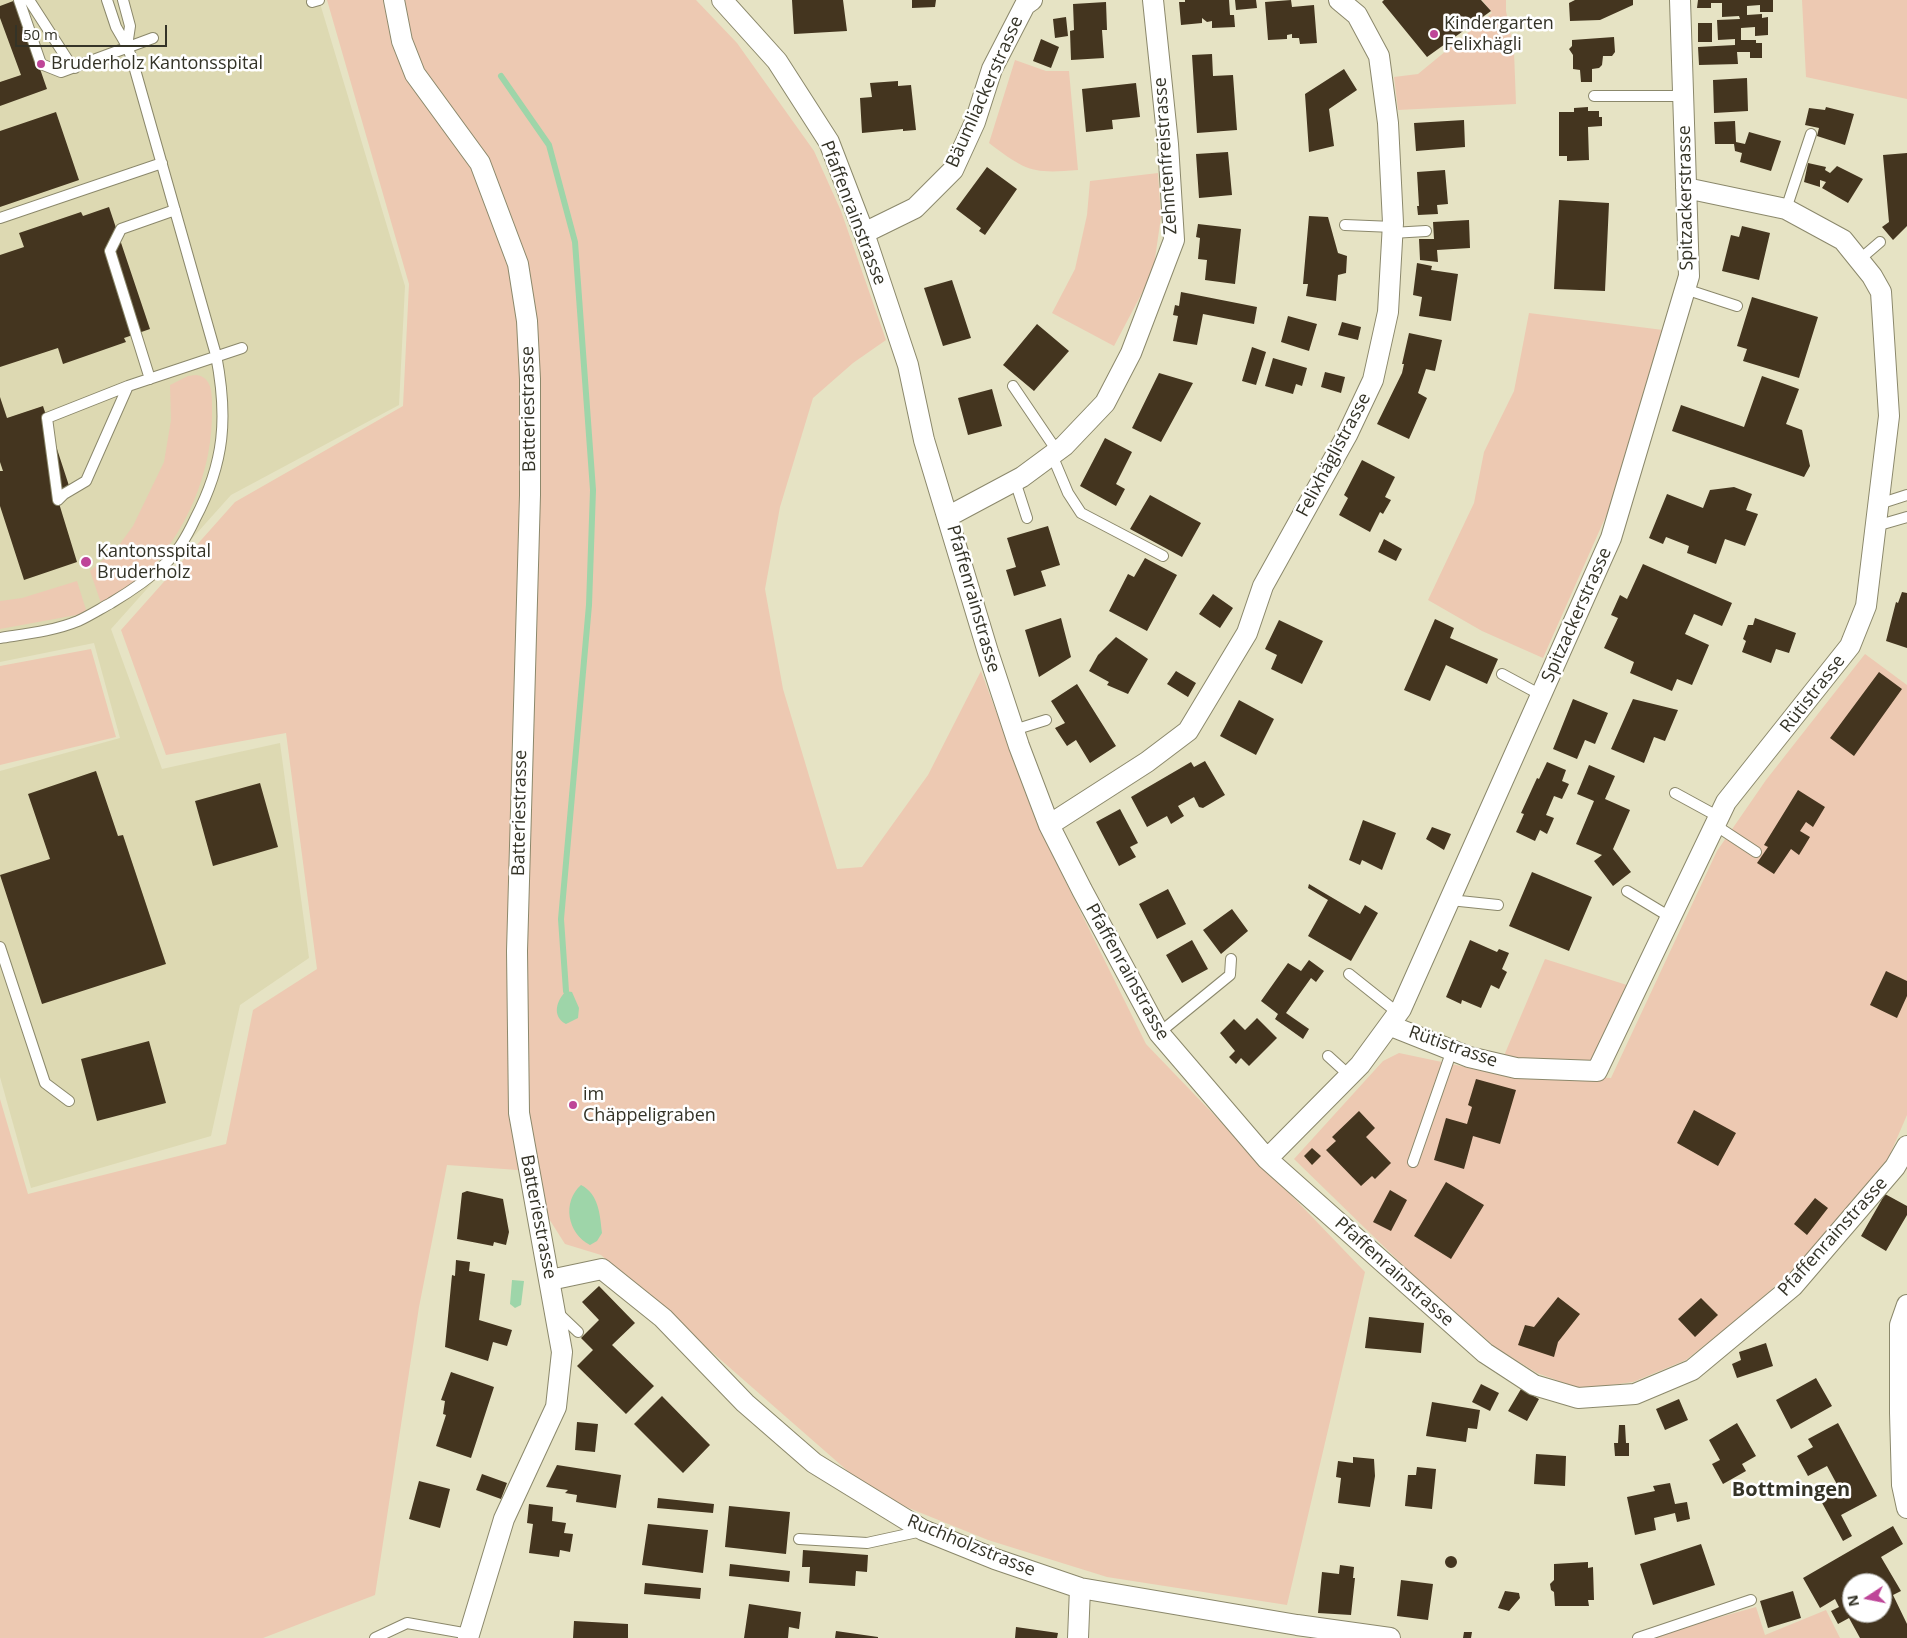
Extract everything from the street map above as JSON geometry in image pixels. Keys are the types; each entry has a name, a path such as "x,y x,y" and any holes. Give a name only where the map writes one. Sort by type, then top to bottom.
{"street":[{"name":"Batteriestrasse","path":"394,0 402,41 415,74 480,163 518,264 527,321 530,379 530,495 517,951 519,1113 562,1352 556,1407 504,1519 468,1636"},
{"name":"Pfaffenrainstrasse","path":"722,0 777,61 829,142 864,233 908,366 924,440 949,516 988,652 1049,825 1159,1034 1267,1159 1485,1353 1534,1384 1578,1398 1635,1394 1692,1370 1793,1286 1895,1167 1907,1146"},
{"name":"Bäumliackerstrasse","path":"864,233 915,208 952,170 976,122 992,69 1025,5 1032,0"},
{"name":"Zehntenfreistrasse","path":"949,516 1015,481 1055,453 1105,402 1131,353 1174,240 1168,144 1153,0"},
{"name":"Felixhäglistrasse","path":"1049,825 1147,762 1188,731 1247,633 1263,586 1347,435 1373,380 1388,312 1392,230 1388,123 1379,56 1357,15 1339,0"},
{"name":"Spitzackerstrasse","path":"1267,1159 1350,1076 1395,1019 1611,538 1689,276 1680,0"},
{"name":"Rütistrasse","path":"1395,1019 1452,1050 1469,1057 1516,1068 1597,1071 1726,802 1850,646 1866,606 1889,416 1881,292 1843,240 1786,209 1686,188"},
{"name":"Ruchholzstrasse","path":"550,1280 602,1268 663,1318 745,1403 814,1463 923,1530 995,1559 1080,1588 1297,1632 1390,1638"},
{"path":"1907,1305 1900,1325 1903,1387 1902,1485 1907,1508"},
{"path":"1078,1638 1080,1588"}],"lane":[{"path":"19,0 41,64 61,72 127,46 153,38"},
{"path":"29,0 69,62 75,68"},
{"path":"0,638 40,631 78,621 138,586 168,562 190,529 208,496 218,464 222,431 223,392 216,355 176,210 127,46 116,27 107,0"},
{"path":"123,0 130,26 127,46"},
{"path":"1594,96 1684,96"},
{"path":"1786,209 1811,134"},
{"path":"0,218 162,163"},
{"path":"150,379 110,251 121,228 176,210"},
{"path":"1345,225 1392,230 1426,231"},
{"path":"1859,260 1880,242"},
{"path":"1685,289 1737,306"},
{"path":"128,386 86,481 64,494 58,500 47,418 128,386 216,355 242,348"},
{"path":"1012,386 1055,453 1068,493 1081,514 1163,556"},
{"path":"1015,481 1027,518"},
{"path":"1878,504 1907,495"},
{"path":"1876,526 1907,518"},
{"path":"1502,674 1541,695"},
{"path":"1014,730 1046,720"},
{"path":"1675,793 1717,821 1756,852"},
{"path":"1627,891 1670,917"},
{"path":"1450,900 1498,905"},
{"path":"0,947 45,1083 69,1101"},
{"path":"1159,1034 1230,976 1230,959"},
{"path":"1349,974 1395,1019"},
{"path":"1413,1162 1452,1050"},
{"path":"1328,1056 1350,1076"},
{"path":"556,1311 578,1332"},
{"path":"799,1539 867,1543 923,1530"},
{"path":"1638,1638 1751,1600"},
{"path":"375,1638 407,1623 468,1636"}],"shaded area":[{"name":"Kantonsspital Bruderholz","path":"0,0 319,0 405,286 399,405 231,495 111,629 162,769 280,743 309,958 240,1005 211,1136 31,1188 0,1077 0,771 120,738 94,643 0,662"},
{"path":"327,0 696,0 737,43 814,151 841,211 886,340 853,363 813,398 780,507 765,589 783,689 837,869 862,867 928,775 981,671 1041,832 1146,1044 1365,1272 1287,1605 1107,1577 988,1540 874,1494 601,1255 565,1244 518,1170 447,1165 419,1307 375,1595 263,1638 0,1638 0,1099 28,1194 226,1144 253,1010 317,969 286,733 166,755 121,630 235,502 403,406 409,284"},
{"path":"1482,0 1506,0 1506,11 1514,51 1516,104 1398,110 1394,77 1418,74 1492,13"},
{"path":"1802,0 1907,0 1907,99 1806,77"},
{"path":"1015,60 1046,71 1069,71 1078,170 1039,171 1012,160 989,143"},
{"path":"1158,173 1161,217 1153,272 1114,346 1052,313 1075,269 1087,215 1090,181"},
{"path":"1529,313 1663,330 1625,473 1543,658 1482,631 1428,600 1474,503 1484,452 1514,391"},
{"path":"188,376 201,376 208,382 212,405 208,454 194,501 184,522 156,563 136,585 103,609 90,571 117,548 133,526 164,462 171,420 170,385"},
{"path":"77,581 87,613 0,629 0,601 22,598"},
{"path":"91,649 116,737 0,765 0,666"},
{"path":"1865,654 1907,685 1907,1115 1885,1166 1795,1268 1742,1316 1686,1360 1633,1382 1581,1389 1537,1373 1495,1347 1410,1272 1294,1159 1383,1061 1399,1053 1480,1070 1611,1078 1717,851 1766,780"},
{"path":"1545,959 1630,986 1593,1064 1503,1058"},
{"path":"566,991 572,992 579,1008 578,1018 566,1024 558,1017 557,1008 560,999"},
{"path":"581,1185 595,1199 600,1219 602,1233 597,1241 590,1245 576,1233 570,1217 569,1208 571,1200"},
{"path":"512,1280 524,1281 521,1305 515,1308 510,1304"},
{"path":"1756,1607 1765,1635 1826,1610 1840,1638 1645,1638"}],"building":[{"path":"16,0 47,89 0,106 0,82 21,75 0,18 0,6"},
{"path":"792,0 843,0 847,31 794,34"},
{"path":"912,0 936,0 935,7 912,8"},
{"path":"1185,0 1229,0 1230,15 1234,15 1235,27 1212,28 1212,21 1207,22 1202,18 1202,23 1181,25 1179,2 1185,2"},
{"path":"1235,0 1256,0 1257,8 1236,10"},
{"path":"1291,0 1292,7 1314,5 1317,43 1300,44 1299,38 1292,38 1292,34 1287,35 1287,39 1268,40 1265,2"},
{"name":"Kindergarten Felixhägli","path":"1384,0 1481,0 1491,11 1427,57 1382,2"},
{"path":"1575,0 1633,0 1633,5 1600,20 1570,21 1569,3"},
{"path":"1698,0 1773,0 1773,12 1760,12 1760,5 1747,6 1747,15 1762,14 1762,18 1768,17 1768,35 1755,36 1755,27 1741,28 1741,40 1756,40 1756,43 1762,43 1762,58 1750,58 1750,52 1737,52 1738,64 1699,65 1698,47 1735,45 1735,39 1718,40 1717,20 1740,19 1739,16 1722,17 1722,3 1711,3 1711,8 1697,8"},
{"path":"1106,2 1107,30 1102,30 1104,58 1071,60 1070,31 1074,30 1073,4"},
{"path":"1066,17 1068,36 1055,38 1053,19"},
{"path":"1698,23 1712,23 1712,42 1698,42"},
{"path":"1614,37 1615,52 1612,56 1603,56 1602,65 1599,68 1592,69 1592,82 1581,82 1580,70 1573,69 1573,55 1569,49 1572,46 1572,40"},
{"path":"1041,39 1059,47 1051,68 1033,61"},
{"path":"1212,54 1213,76 1233,75 1237,130 1197,133 1192,55"},
{"path":"1344,69 1357,90 1329,109 1334,146 1309,152 1305,94"},
{"path":"1747,78 1748,111 1714,113 1713,80"},
{"path":"898,81 898,86 911,85 916,130 903,131 903,129 862,133 860,98 872,97 870,83"},
{"path":"1136,83 1140,117 1112,120 1113,129 1086,132 1082,89"},
{"path":"1588,107 1588,111 1599,111 1599,117 1602,117 1602,126 1588,127 1589,160 1567,161 1567,156 1559,156 1559,112 1574,112 1574,108"},
{"path":"1826,107 1854,114 1845,145 1817,136 1819,128 1805,125 1809,108 1825,110"},
{"path":"56,112 79,180 0,207 0,131"},
{"path":"1464,120 1465,147 1416,151 1414,123"},
{"path":"1735,121 1736,142 1745,144 1749,132 1781,141 1771,171 1740,162 1742,153 1735,151 1734,144 1715,144 1714,122"},
{"path":"1228,152 1232,195 1199,198 1196,154"},
{"path":"1907,153 1907,226 1893,240 1882,227 1889,222 1883,155"},
{"path":"1808,163 1826,167 1825,170 1830,173 1837,166 1863,179 1848,203 1822,188 1826,182 1820,180 1820,187 1804,182"},
{"path":"987,167 1017,189 985,235 979,231 981,228 956,209"},
{"path":"1445,170 1448,204 1437,205 1438,214 1418,215 1417,172"},
{"path":"1559,200 1609,203 1605,291 1554,289"},
{"path":"109,207 150,329 124,338 126,342 63,364 58,348 0,367 0,255 24,247 19,233 81,212 83,216"},
{"path":"1309,216 1328,217 1338,253 1347,256 1346,273 1338,275 1336,301 1306,296 1308,284 1303,284"},
{"path":"1469,220 1470,248 1437,250 1438,262 1420,260 1419,239 1434,239 1433,222"},
{"path":"1198,224 1241,229 1235,284 1205,280 1207,260 1198,259 1200,238 1196,237"},
{"path":"1742,226 1770,233 1759,280 1722,271 1731,235 1739,237"},
{"path":"1417,263 1432,266 1431,270 1458,274 1451,321 1419,316 1422,297 1413,295"},
{"path":"952,280 971,338 943,346 924,288"},
{"path":"1181,292 1257,307 1254,324 1203,314 1197,345 1173,341 1178,316 1173,315 1175,305 1179,306"},
{"path":"1752,297 1818,317 1799,378 1743,361 1747,349 1737,346"},
{"path":"1288,316 1317,324 1309,351 1281,342"},
{"path":"1342,322 1361,327 1358,340 1338,335"},
{"path":"1037,324 1069,351 1034,391 1003,365"},
{"path":"1409,333 1442,340 1435,371 1426,369 1418,393 1427,398 1409,439 1377,424 1402,373 1404,364 1402,364"},
{"path":"1252,347 1266,352 1256,385 1242,381"},
{"path":"1273,358 1307,368 1302,386 1296,384 1293,394 1265,386"},
{"path":"1325,372 1345,377 1341,393 1321,387"},
{"path":"1159,373 1193,383 1161,442 1132,428"},
{"path":"1762,376 1799,389 1786,424 1802,430 1810,466 1804,477 1672,431 1681,405 1744,427"},
{"path":"992,389 1002,426 968,435 958,398"},
{"path":"0,397 7,418 43,406 72,495 58,500 77,562 24,580 0,506 0,471 3,471 0,462"},
{"path":"1105,438 1132,452 1116,484 1125,489 1116,506 1080,486"},
{"path":"1362,460 1395,477 1385,497 1391,500 1383,514 1380,512 1370,532 1339,515 1348,498 1344,495"},
{"path":"1734,487 1752,494 1746,510 1758,514 1745,546 1725,539 1716,564 1687,553 1689,546 1666,537 1663,544 1649,538 1667,494 1703,508 1710,490"},
{"path":"1150,495 1201,523 1182,557 1130,529"},
{"path":"1048,526 1060,565 1041,571 1046,586 1014,596 1006,570 1016,567 1007,538"},
{"path":"1384,539 1402,549 1396,561 1378,552"},
{"path":"1145,558 1177,575 1147,631 1109,611 1128,574 1134,577"},
{"path":"1643,564 1732,603 1722,626 1694,614 1685,634 1709,645 1692,685 1677,679 1672,691 1630,673 1634,662 1604,648 1618,618 1611,615 1620,595 1627,599"},
{"path":"1902,592 1907,593 1907,648 1886,641 1896,602 1898,603"},
{"path":"1213,594 1233,608 1220,628 1199,614"},
{"path":"1061,618 1071,657 1039,677 1025,630"},
{"path":"1755,618 1796,633 1789,653 1776,649 1771,663 1742,652 1746,641 1743,639 1748,625 1753,625"},
{"path":"1435,619 1454,628 1450,638 1498,659 1487,684 1446,665 1430,701 1404,690"},
{"path":"1279,620 1323,641 1302,684 1271,669 1277,655 1265,649"},
{"path":"1116,637 1148,659 1128,694 1107,685 1109,682 1089,671 1098,655"},
{"path":"1176,671 1196,683 1188,697 1167,684"},
{"path":"1879,672 1902,689 1854,756 1830,738"},
{"path":"1077,684 1116,746 1090,763 1076,740 1067,746 1055,728 1065,723 1051,701"},
{"path":"1573,699 1608,713 1595,744 1585,740 1577,759 1553,749"},
{"path":"1633,699 1678,710 1665,741 1654,737 1644,763 1611,749"},
{"path":"1239,700 1274,719 1256,755 1220,736"},
{"path":"1205,761 1225,795 1203,808 1199,807 1194,797 1178,806 1184,816 1171,824 1167,816 1147,827 1131,797 1191,762 1194,767"},
{"path":"1547,762 1566,770 1562,781 1569,784 1562,799 1554,796 1546,815 1554,818 1547,834 1540,830 1535,841 1516,832 1524,814 1521,813 1537,778 1539,779"},
{"path":"1589,765 1615,776 1605,799 1630,810 1613,849 1631,872 1613,886 1594,861 1602,855 1576,844 1594,801 1577,794"},
{"path":"96,771 118,836 123,835 166,964 42,1004 0,875 50,859 28,794"},
{"path":"260,783 278,847 213,866 195,801"},
{"path":"1798,790 1825,807 1813,827 1806,822 1800,831 1810,837 1799,855 1791,849 1774,874 1757,863 1768,847 1764,845"},
{"path":"1120,809 1138,843 1130,847 1136,857 1119,866 1096,822"},
{"path":"1363,820 1396,833 1382,870 1362,860 1360,865 1349,860"},
{"path":"1432,827 1451,834 1444,850 1426,839"},
{"path":"1532,872 1592,897 1569,951 1509,926"},
{"path":"1309,884 1360,914 1365,905 1378,913 1351,961 1308,936 1328,900 1308,888"},
{"path":"1168,889 1186,924 1157,939 1139,904"},
{"path":"1232,909 1248,931 1221,954 1203,930"},
{"path":"1192,940 1208,969 1182,983 1166,955"},
{"path":"1470,940 1497,952 1499,949 1509,953 1502,969 1507,972 1499,989 1491,985 1481,1008 1462,1000 1461,1004 1446,997"},
{"path":"1309,960 1324,971 1316,982 1311,978 1286,1013 1309,1029 1303,1039 1275,1019 1278,1014 1261,1001 1288,963 1301,971"},
{"path":"1886,971 1907,981 1907,996 1897,1018 1870,1005"},
{"path":"1257,1018 1277,1038 1249,1066 1241,1058 1236,1064 1229,1057 1235,1051 1220,1033 1234,1019 1245,1030"},
{"path":"149,1041 166,1103 97,1121 81,1059"},
{"path":"1476,1079 1516,1090 1500,1144 1473,1136 1464,1169 1434,1160 1446,1118 1467,1124 1472,1107 1468,1105"},
{"path":"1694,1110 1736,1133 1718,1166 1677,1143"},
{"path":"1359,1111 1375,1128 1366,1137 1391,1163 1375,1179 1372,1176 1361,1186 1326,1150 1336,1141 1332,1137"},
{"path":"1312,1148 1321,1156 1312,1165 1304,1156"},
{"path":"1446,1182 1484,1205 1451,1259 1414,1236"},
{"path":"1390,1190 1407,1200 1391,1231 1373,1222"},
{"path":"467,1191 503,1199 509,1232 506,1245 494,1242 493,1246 457,1239 462,1193"},
{"path":"1885,1194 1907,1206 1907,1215 1886,1251 1861,1236"},
{"path":"1815,1198 1828,1208 1807,1235 1794,1224"},
{"path":"456,1260 470,1262 469,1271 485,1274 479,1320 512,1330 507,1346 493,1342 488,1361 445,1347 452,1275 455,1276"},
{"path":"599,1286 635,1323 612,1345 654,1386 626,1414 577,1366 593,1350 581,1338 599,1320 582,1302"},
{"path":"1558,1297 1580,1314 1558,1342 1554,1357 1518,1345 1525,1325 1534,1327"},
{"path":"1701,1298 1718,1315 1695,1337 1678,1319"},
{"path":"1369,1317 1424,1323 1421,1353 1365,1348"},
{"path":"1766,1343 1773,1366 1737,1378 1732,1364 1741,1360 1739,1352"},
{"path":"451,1372 494,1387 471,1458 436,1446 446,1415 443,1414 445,1401 441,1400"},
{"path":"1816,1378 1832,1406 1791,1429 1776,1400"},
{"path":"1481,1384 1499,1393 1490,1411 1472,1402"},
{"path":"1521,1389 1539,1399 1527,1421 1508,1411"},
{"path":"662,1396 710,1445 683,1473 634,1424"},
{"path":"1679,1399 1688,1420 1665,1430 1656,1409"},
{"path":"1432,1402 1480,1410 1477,1429 1468,1428 1466,1442 1426,1436"},
{"path":"577,1422 598,1424 595,1452 575,1450"},
{"path":"1737,1423 1756,1456 1742,1464 1746,1471 1723,1484 1712,1464 1720,1460 1709,1440"},
{"path":"1838,1423 1877,1496 1841,1515 1852,1536 1843,1541 1821,1501 1840,1490 1827,1466 1808,1476 1797,1456 1813,1447 1808,1439"},
{"path":"1619,1425 1625,1425 1626,1443 1629,1443 1629,1456 1615,1456 1614,1443 1618,1443"},
{"path":"1536,1454 1566,1456 1565,1486 1534,1484"},
{"path":"1353,1457 1374,1459 1375,1476 1370,1507 1338,1503 1341,1478 1336,1477 1338,1461 1353,1463"},
{"path":"557,1465 621,1475 616,1508 576,1502 577,1495 565,1493 568,1490 546,1487"},
{"path":"1417,1467 1436,1469 1432,1509 1405,1506 1408,1475 1416,1475"},
{"path":"482,1474 507,1483 501,1499 476,1490"},
{"path":"419,1481 450,1489 440,1528 409,1519"},
{"path":"1670,1483 1675,1504 1687,1502 1690,1519 1677,1522 1675,1513 1654,1518 1656,1530 1635,1535 1627,1497 1655,1491 1653,1486"},
{"path":"658,1498 714,1504 713,1513 657,1508"},
{"path":"529,1504 553,1507 552,1521 566,1523 564,1533 573,1534 570,1552 560,1550 559,1557 529,1553 533,1524 527,1523"},
{"path":"729,1506 790,1512 786,1554 725,1547"},
{"path":"648,1524 708,1530 703,1573 642,1565"},
{"path":"1893,1526 1903,1544 1881,1557 1890,1573 1842,1573 1842,1622 1838,1624 1831,1611 1839,1607 1835,1599 1820,1608 1803,1578"},
{"path":"1701,1544 1715,1585 1653,1605 1640,1564"},
{"path":"803,1550 868,1555 867,1572 856,1571 855,1586 809,1583 810,1567 802,1567"},
{"path":"1449,1556 1453,1556 1457,1562 1453,1568 1449,1568 1445,1564 1445,1560"},
{"path":"1588,1562 1588,1568 1593,1567 1594,1600 1588,1600 1589,1606 1555,1606 1554,1592 1551,1590 1550,1584 1554,1580 1554,1564"},
{"path":"730,1564 790,1571 789,1582 729,1576"},
{"path":"1340,1565 1354,1567 1353,1578 1355,1578 1351,1615 1318,1613 1322,1572 1339,1574"},
{"path":"1892,1576 1901,1591 1893,1595 1907,1624 1907,1638 1860,1638 1852,1623 1892,1623"},
{"path":"1401,1580 1433,1584 1428,1620 1397,1616"},
{"path":"645,1583 701,1588 700,1599 644,1594"},
{"path":"1505,1591 1519,1593 1520,1598 1509,1611 1498,1608"},
{"path":"1793,1591 1801,1618 1768,1628 1760,1601"},
{"path":"749,1604 801,1612 799,1629 789,1627 788,1638 744,1638"},
{"path":"574,1621 628,1624 628,1638 573,1638"},
{"path":"1016,1627 1058,1633 1057,1638 1015,1638"},
{"path":"836,1631 878,1637 878,1638 835,1638"},
{"path":"1464,1632 1472,1632 1471,1638 1463,1638"}],"waterway":[{"path":"501,76 549,145 575,242 593,490 589,605 561,919 566,991"}],"place":[{"name":"Kindergarten Felixhägli","path":"1434,34"},
{"name":"Bruderholz Kantonsspital","path":"41,64"},
{"name":"Kantonsspital Bruderholz","path":"86,562"},
{"name":"im Chäppeligraben","path":"573,1105"}],"district":[{"name":"Bottmingen","path":"1791,1490"}]}
